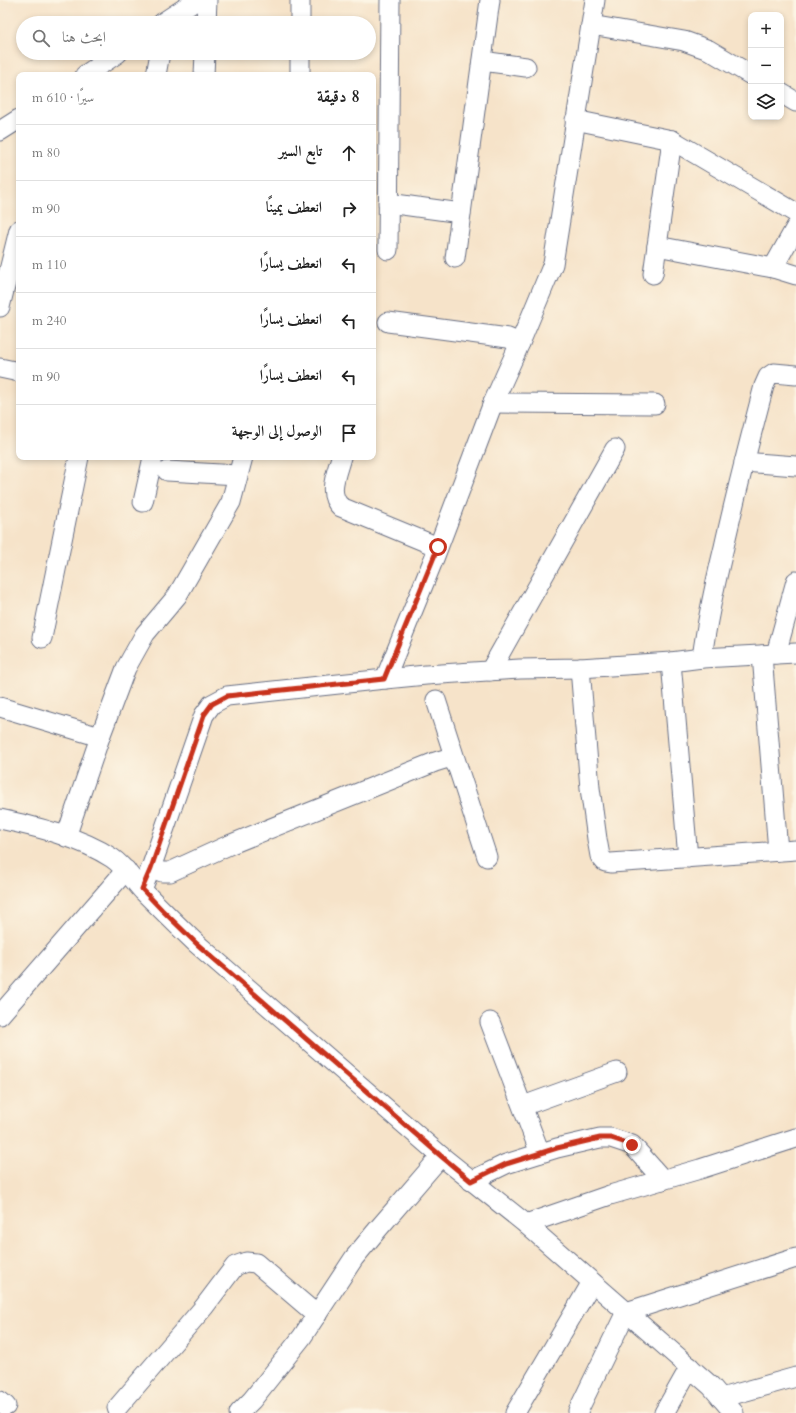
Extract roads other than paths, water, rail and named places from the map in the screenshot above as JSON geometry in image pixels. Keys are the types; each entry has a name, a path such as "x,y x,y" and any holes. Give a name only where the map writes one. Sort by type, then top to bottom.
{"street":[{"path":"174,16 197,0"},
{"path":"206,16 207,0"},
{"path":"300,0 300,16"},
{"path":"388,250 390,0"},
{"path":"455,258 490,0"},
{"path":"384,679 438,547 493,403 520,343 552,264 594,0"},
{"path":"590,25 684,41 709,50 748,73"},
{"path":"90,72 108,60"},
{"path":"157,72 159,60"},
{"path":"204,72 205,60"},
{"path":"300,60 300,72"},
{"path":"482,61 526,67"},
{"path":"784,95 796,102"},
{"path":"575,120 672,140 796,213"},
{"path":"0,131 16,121"},
{"path":"653,274 672,140"},
{"path":"388,204 461,213"},
{"path":"773,268 796,227"},
{"path":"0,307 16,242"},
{"path":"657,246 773,268 796,275"},
{"path":"388,322 508,338 520,343"},
{"path":"0,368 16,371"},
{"path":"702,658 706,627 744,462 764,386 768,377 774,373 796,375"},
{"path":"493,403 655,404"},
{"path":"490,671 615,449"},
{"path":"42,638 78,460"},
{"path":"143,502 152,460"},
{"path":"340,460 333,493 341,507 438,547"},
{"path":"744,462 796,466"},
{"path":"66,837 100,737 126,668 145,634 177,596 231,502 241,466 167,471"},
{"path":"580,668 590,788 600,856 605,862 611,863 787,851 769,655 796,581"},
{"path":"142,889 151,868 204,715 212,704 227,696 384,679 520,669 580,668 671,662 702,658 796,653"},
{"path":"671,662 688,858"},
{"path":"436,700 487,857"},
{"path":"0,707 100,737"},
{"path":"151,868 162,872 170,872 229,845 441,759 448,758 453,760 458,768"},
{"path":"0,819 42,828 91,847 113,858 126,870 162,910 197,944 441,1156 526,1224 690,1367 711,1386 734,1413"},
{"path":"0,1015 126,870"},
{"path":"490,1022 540,1153"},
{"path":"523,1106 616,1072"},
{"path":"471,1181 506,1164 540,1153 600,1138 611,1138 632,1145 663,1180"},
{"path":"526,1224 610,1194 700,1169 796,1138"},
{"path":"239,1413 252,1400 302,1338 354,1258 441,1156"},
{"path":"578,1411 626,1312 796,1258"},
{"path":"117,1408 204,1307 235,1266 246,1262 256,1263 317,1315"},
{"path":"515,1413 592,1282"},
{"path":"664,1413 690,1367"},
{"path":"721,1398 796,1377"}]}
